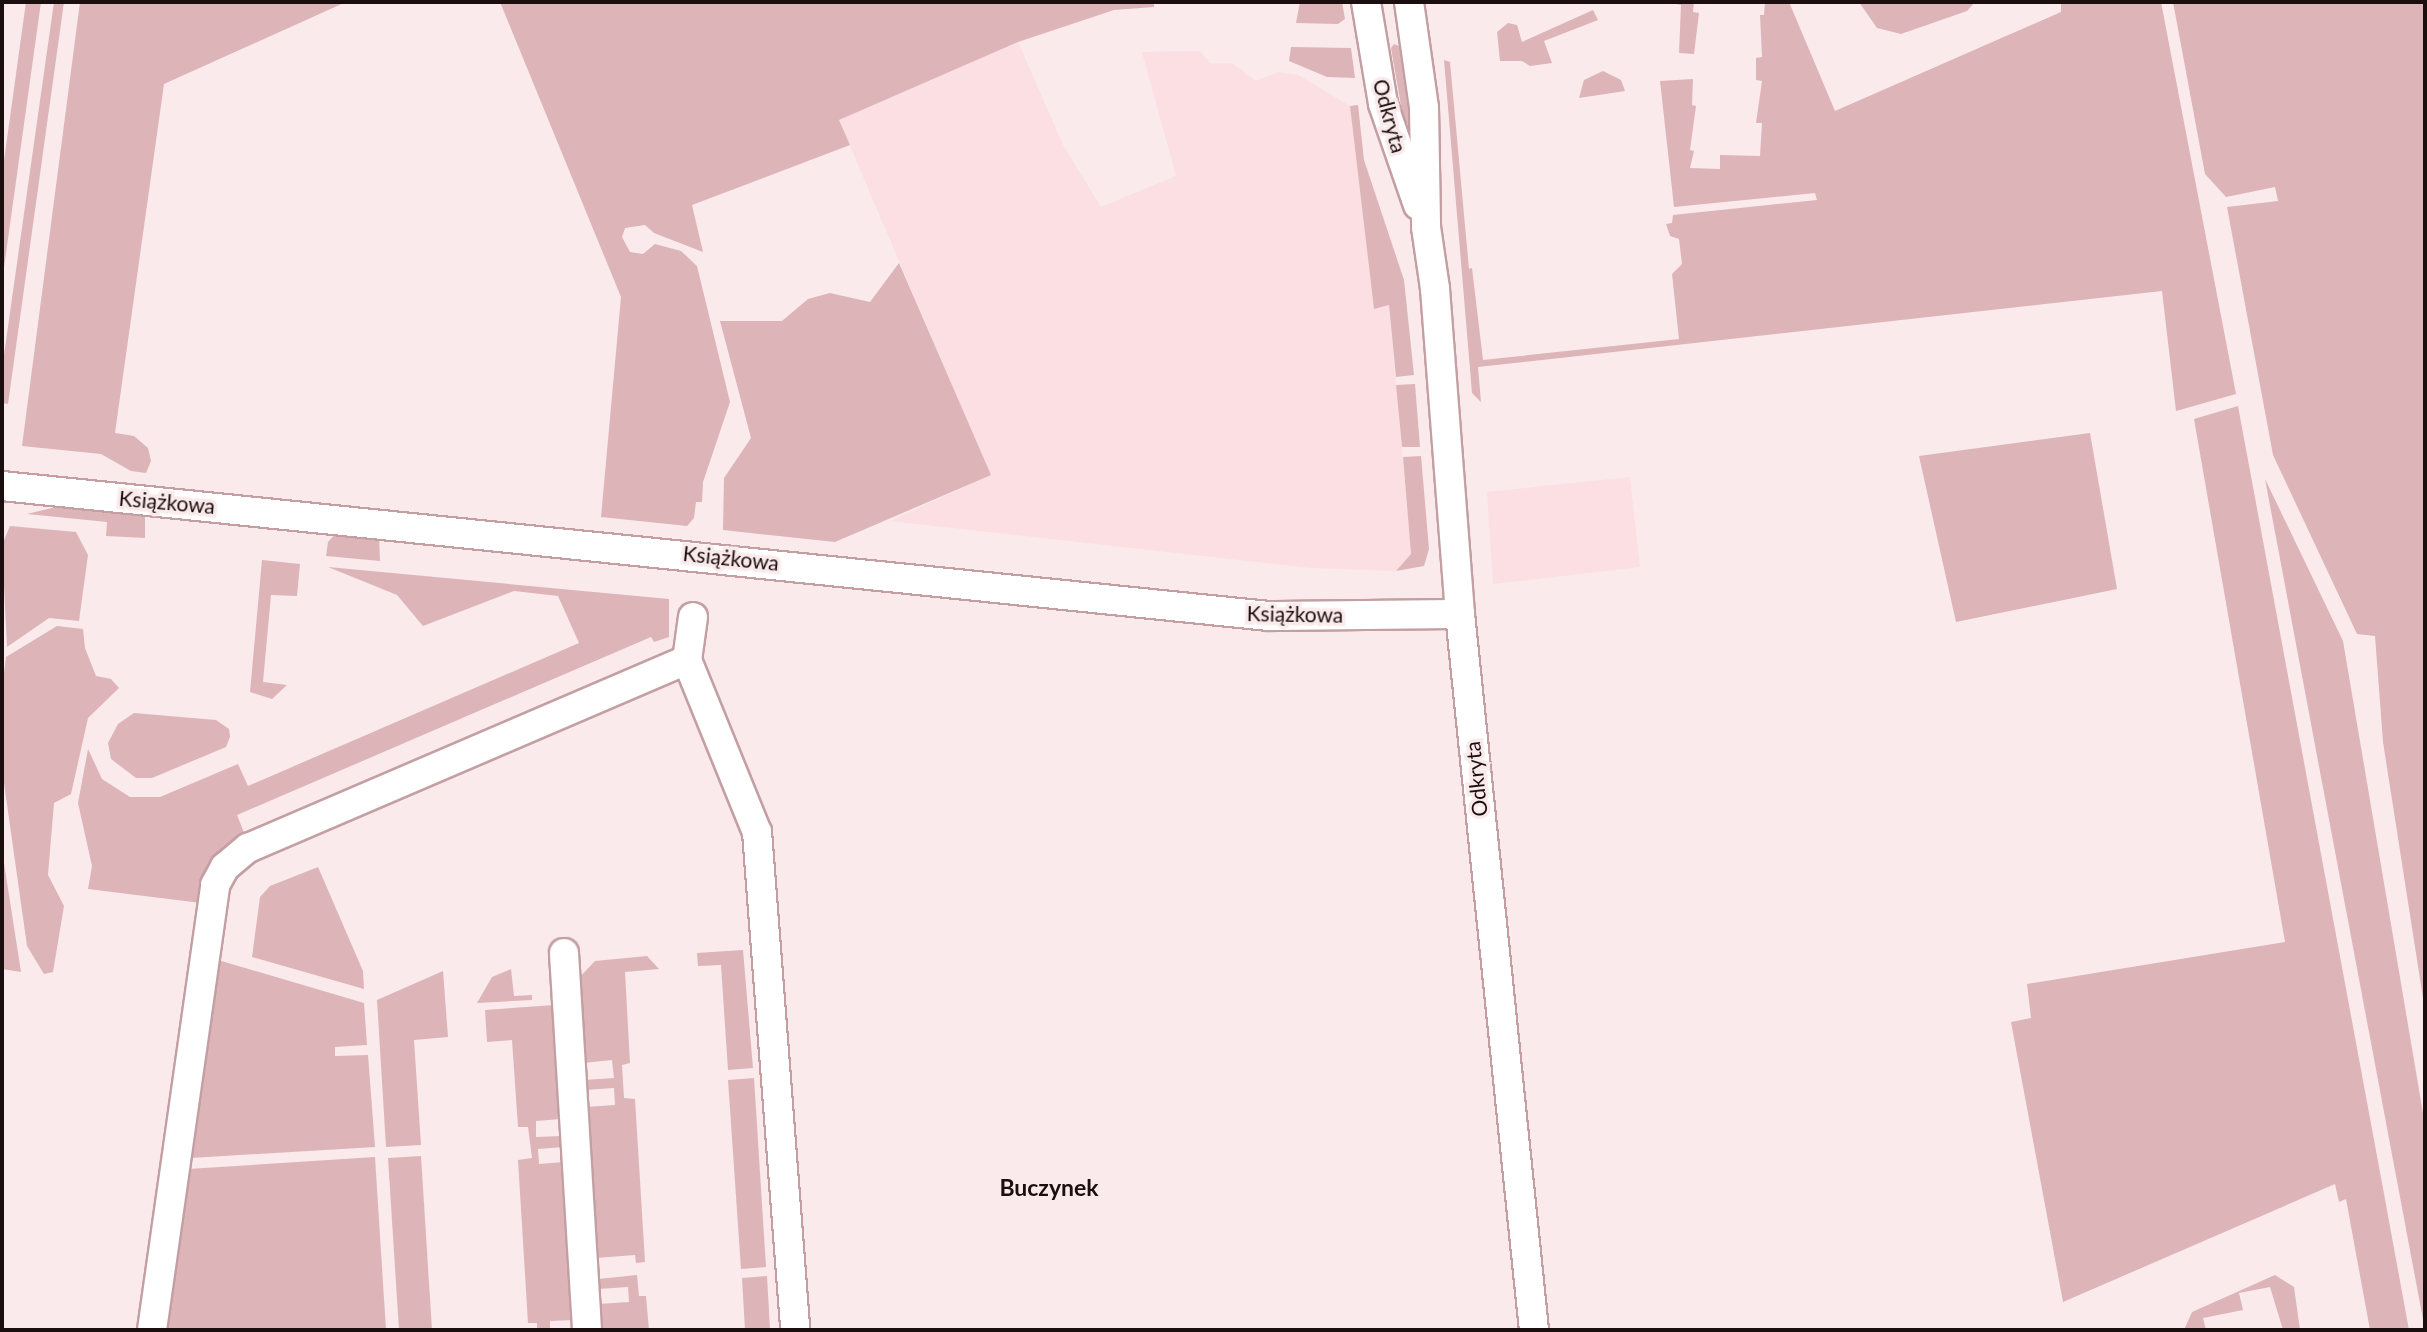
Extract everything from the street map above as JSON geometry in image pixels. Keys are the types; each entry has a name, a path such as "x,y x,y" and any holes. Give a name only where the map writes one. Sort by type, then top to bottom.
{"street":[{"name":"Odkryta","path":"1366,2 1383,103 1426,227"},
{"name":"Odkryta","path":"1409,2 1424,108 1426,227 1435,289 1460,614 1534,1330"},
{"name":"Książkowa","path":"2,486 1269,616 1460,614"},
{"path":"693,617 687,660 757,832 795,1330"},
{"path":"152,1330 215,885 225,867 248,848 687,660"},
{"path":"564,953 587,1330"}],"shaded area":[{"path":"26,2 41,2 2,282 2,175"},
{"path":"54,2 64,2 8,404 2,403 2,369"},
{"path":"80,2 346,2 164,84 115,433 134,436 148,448 151,461 146,473 131,471 101,454 22,446"},
{"path":"500,2 1154,2 1154,7 1114,10 1018,42 839,120 850,145 692,205 703,252 654,233 645,225 625,228 622,237 630,252 643,254 655,244 681,251 697,266 730,402 703,482 702,502 696,502 694,518 687,526 601,517 621,297"},
{"path":"1300,2 1342,2 1345,19 1338,24 1296,23"},
{"path":"1666,2 1694,2 1693,12 1699,13 1694,54 1679,53 1681,5"},
{"path":"1765,2 1789,2 1835,111 2061,12 2061,2 2161,2 2236,394 2176,411 2162,291 1478,367 1481,402 1472,393 1444,60 1450,62 1469,269 1472,268 1483,360 1679,339 1672,274 1682,264 1679,239 1670,236 1666,224 1672,223 1673,215 1817,200 1815,193 1674,207 1660,81 1693,79 1692,105 1696,106 1690,150 1694,151 1690,168 1720,169 1720,155 1760,156 1762,123 1756,123 1762,81 1756,80 1756,58 1762,57 1760,15 1764,15"},
{"path":"1859,2 1975,2 1967,11 1901,34 1877,28"},
{"path":"2173,2 2425,2 2425,1011 2383,742 2375,636 2357,634 2273,455 2227,207 2278,201 2275,187 2226,197 2205,174"},
{"path":"1593,10 1598,20 1544,41 1552,63 1530,66 1522,61 1500,61 1497,32 1508,23 1517,25 1522,42"},
{"path":"1018,42 1063,145 1101,207 1176,176 1142,52 1200,51 1210,63 1232,63 1256,81 1278,72 1298,75 1350,106 1374,309 1389,305 1411,554 1396,571 1311,568 890,521 990,475 839,120"},
{"path":"1394,44 1399,46 1410,124 1404,123 1391,48"},
{"path":"1291,47 1351,48 1355,78 1327,77 1289,61"},
{"path":"1603,71 1621,80 1625,91 1579,98 1584,80"},
{"path":"1358,105 1364,160 1404,280 1414,375 1396,377 1389,305 1374,309 1350,106"},
{"path":"899,263 991,475 835,542 723,530 724,478 751,438 720,321 782,321 808,299 830,293 870,302"},
{"path":"1415,384 1420,447 1402,447 1396,385"},
{"path":"2238,406 2409,1330 2370,1330 2346,1199 2339,1202 2335,1184 2063,1302 2011,1022 2031,1018 2027,984 2285,942 2194,419"},
{"path":"2090,433 2117,589 1956,622 1919,456"},
{"path":"1421,456 1429,549 1424,566 1396,571 1411,554 1403,457"},
{"path":"1630,477 1640,567 1493,584 1487,492"},
{"path":"2265,479 2343,641 2425,1125 2425,1330"},
{"path":"64,505 141,513 145,516 145,538 106,536 107,522 27,514"},
{"path":"10,526 76,532 88,555 79,621 49,618 7,647 2,545"},
{"path":"337,532 379,536 380,561 326,556 328,542"},
{"path":"262,560 300,564 297,596 271,595 263,682 287,685 272,699 250,692"},
{"path":"328,567 669,599 669,637 654,642 651,637 237,815 245,835 231,842 212,860 201,903 88,889 92,866 78,803 88,749 102,779 130,797 160,797 238,764 248,786 579,643 558,596 514,591 423,626 397,595"},
{"path":"57,626 83,629 85,648 96,676 111,679 119,688 88,718 71,794 54,803 48,875 64,906 53,972 44,974 27,946 2,769 2,689 6,657"},
{"path":"134,713 216,720 229,729 230,737 226,747 152,778 136,778 111,759 108,743 118,724"},
{"path":"2,850 21,972 2,969"},
{"path":"318,867 363,971 364,989 252,957 260,897 270,886"},
{"path":"743,950 753,1068 728,1070 721,965 698,966 697,953"},
{"path":"647,956 659,969 625,972 630,1063 622,1065 624,1098 635,1099 645,1262 636,1263 635,1255 596,1258 586,1107 615,1105 614,1088 585,1090 584,1080 614,1078 612,1060 583,1063 577,980 595,961"},
{"path":"218,960 364,1003 367,1045 335,1047 335,1056 368,1055 375,1147 191,1158"},
{"path":"511,969 514,996 532,995 532,1000 477,1003 492,977"},
{"path":"443,971 448,1037 414,1040 421,1145 386,1147 377,1000"},
{"path":"554,1005 561,1119 536,1121 536,1137 562,1136 563,1147 538,1149 539,1164 564,1162 574,1320 550,1321 550,1330 537,1330 537,1323 528,1323 518,1160 532,1158 528,1127 518,1127 512,1040 487,1042 485,1010"},
{"path":"754,1078 766,1267 741,1269 728,1080"},
{"path":"421,1156 432,1330 399,1330 388,1158"},
{"path":"375,1157 386,1330 165,1330 188,1169"},
{"path":"637,1275 639,1296 646,1296 649,1330 600,1330 598,1304 629,1302 628,1287 598,1289 598,1279"},
{"path":"2275,1275 2294,1287 2300,1330 2283,1330 2270,1287 2239,1293 2243,1310 2203,1318 2206,1330 2184,1330 2192,1312"},
{"path":"767,1276 770,1330 745,1330 742,1278"}],"district":[{"name":"Buczynek","path":"1049,1187"}]}
